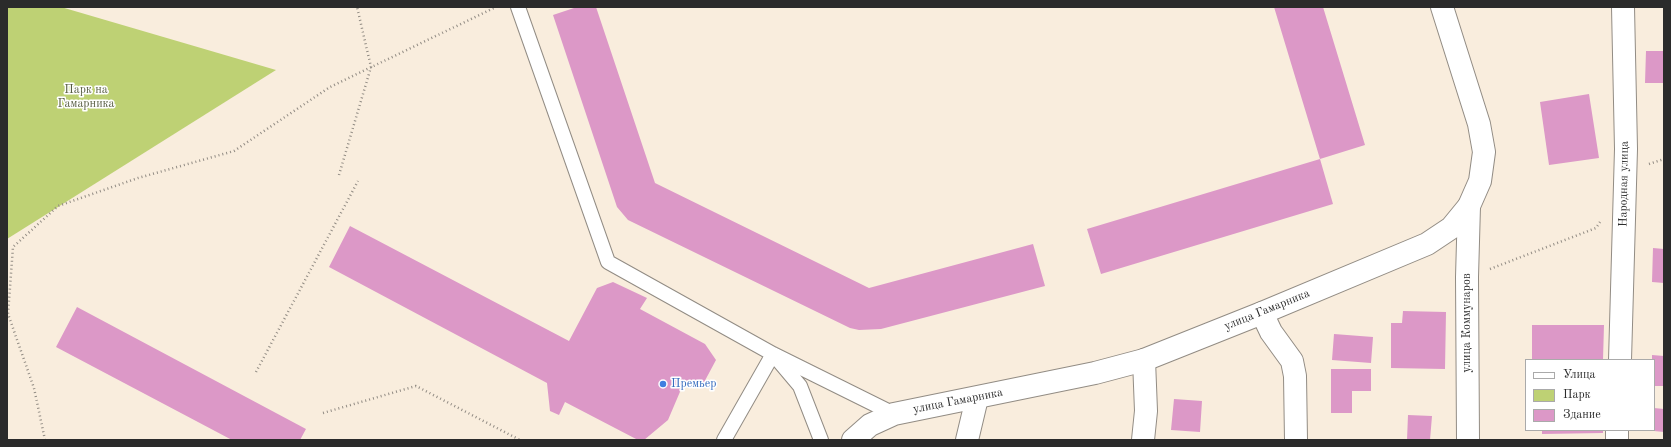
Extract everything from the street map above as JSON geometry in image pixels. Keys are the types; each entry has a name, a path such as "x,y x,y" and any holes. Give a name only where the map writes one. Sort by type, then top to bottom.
{"street":[{"name":"улица Гамарника","path":"853,440 870,425 894,414 1095,374 1144,360 1262,313 1427,244 1451,228 1469,206 1480,181 1484,152 1479,124 1442,7"},
{"name":"Народная улица","path":"1620,359 1625,185 1623,7"},
{"name":"улица Коммунаров","path":"1468,440 1467,277 1469,206"},
{"path":"1262,313 1270,332 1292,361 1295,376 1296,440"},
{"path":"1143,440 1146,411 1144,360"},
{"path":"967,440 977,398"}],"lane":[{"path":"518,7 608,262 773,354 894,414"},
{"path":"724,440 773,354"},
{"path":"773,354 800,386 821,440"}],"path":[{"path":"339,175 371,67 357,7"},
{"path":"45,440 34,388 8,314 13,247 58,206 138,178 234,152 330,87 496,7"},
{"path":"1625,185 1629,174 1664,159"},
{"path":"256,372 358,182"},
{"path":"1467,277 1524,257 1596,228 1605,216"},
{"path":"323,413 416,386 520,440"}],"green space":[{"name":"Парк на Гамарника","path":"7,7 61,7 276,70 7,239"}],"building":[{"path":"577,7 596,7 655,183 869,288 1033,244 1045,286 881,329 859,330 850,328 628,220 617,207 553,15"},
{"path":"1274,7 1323,7 1365,145 1320,159"},
{"path":"1646,51 1664,51 1664,83 1645,83"},
{"path":"1589,94 1599,158 1549,165 1540,102"},
{"path":"1320,159 1333,204 1101,274 1087,229"},
{"path":"350,226 569,341 597,288 613,282 647,298 640,309 705,344 716,360 701,388 685,380 668,420 644,440 638,440 565,402 559,415 550,411 547,383 329,267"},
{"path":"1653,248 1664,249 1664,283 1652,282"},
{"path":"77,307 306,429 300,440 232,440 56,347"},
{"path":"1403,311 1446,312 1445,369 1391,368 1391,323 1402,323"},
{"path":"1532,325 1604,325 1603,359 1532,359"},
{"path":"1334,334 1373,337 1371,363 1332,360"},
{"path":"1652,355 1664,356 1664,386 1655,386 1655,359 1652,359"},
{"path":"1331,369 1371,369 1371,391 1352,391 1352,413 1331,413"},
{"path":"1174,399 1202,401 1200,432 1171,430"},
{"path":"1655,408 1664,409 1664,432 1654,431"},
{"path":"1408,415 1432,416 1430,440 1407,440"},
{"path":"1542,431 1603,431 1603,433 1542,434"}],"place":[{"name":"Премьер","path":"663,384"}]}
